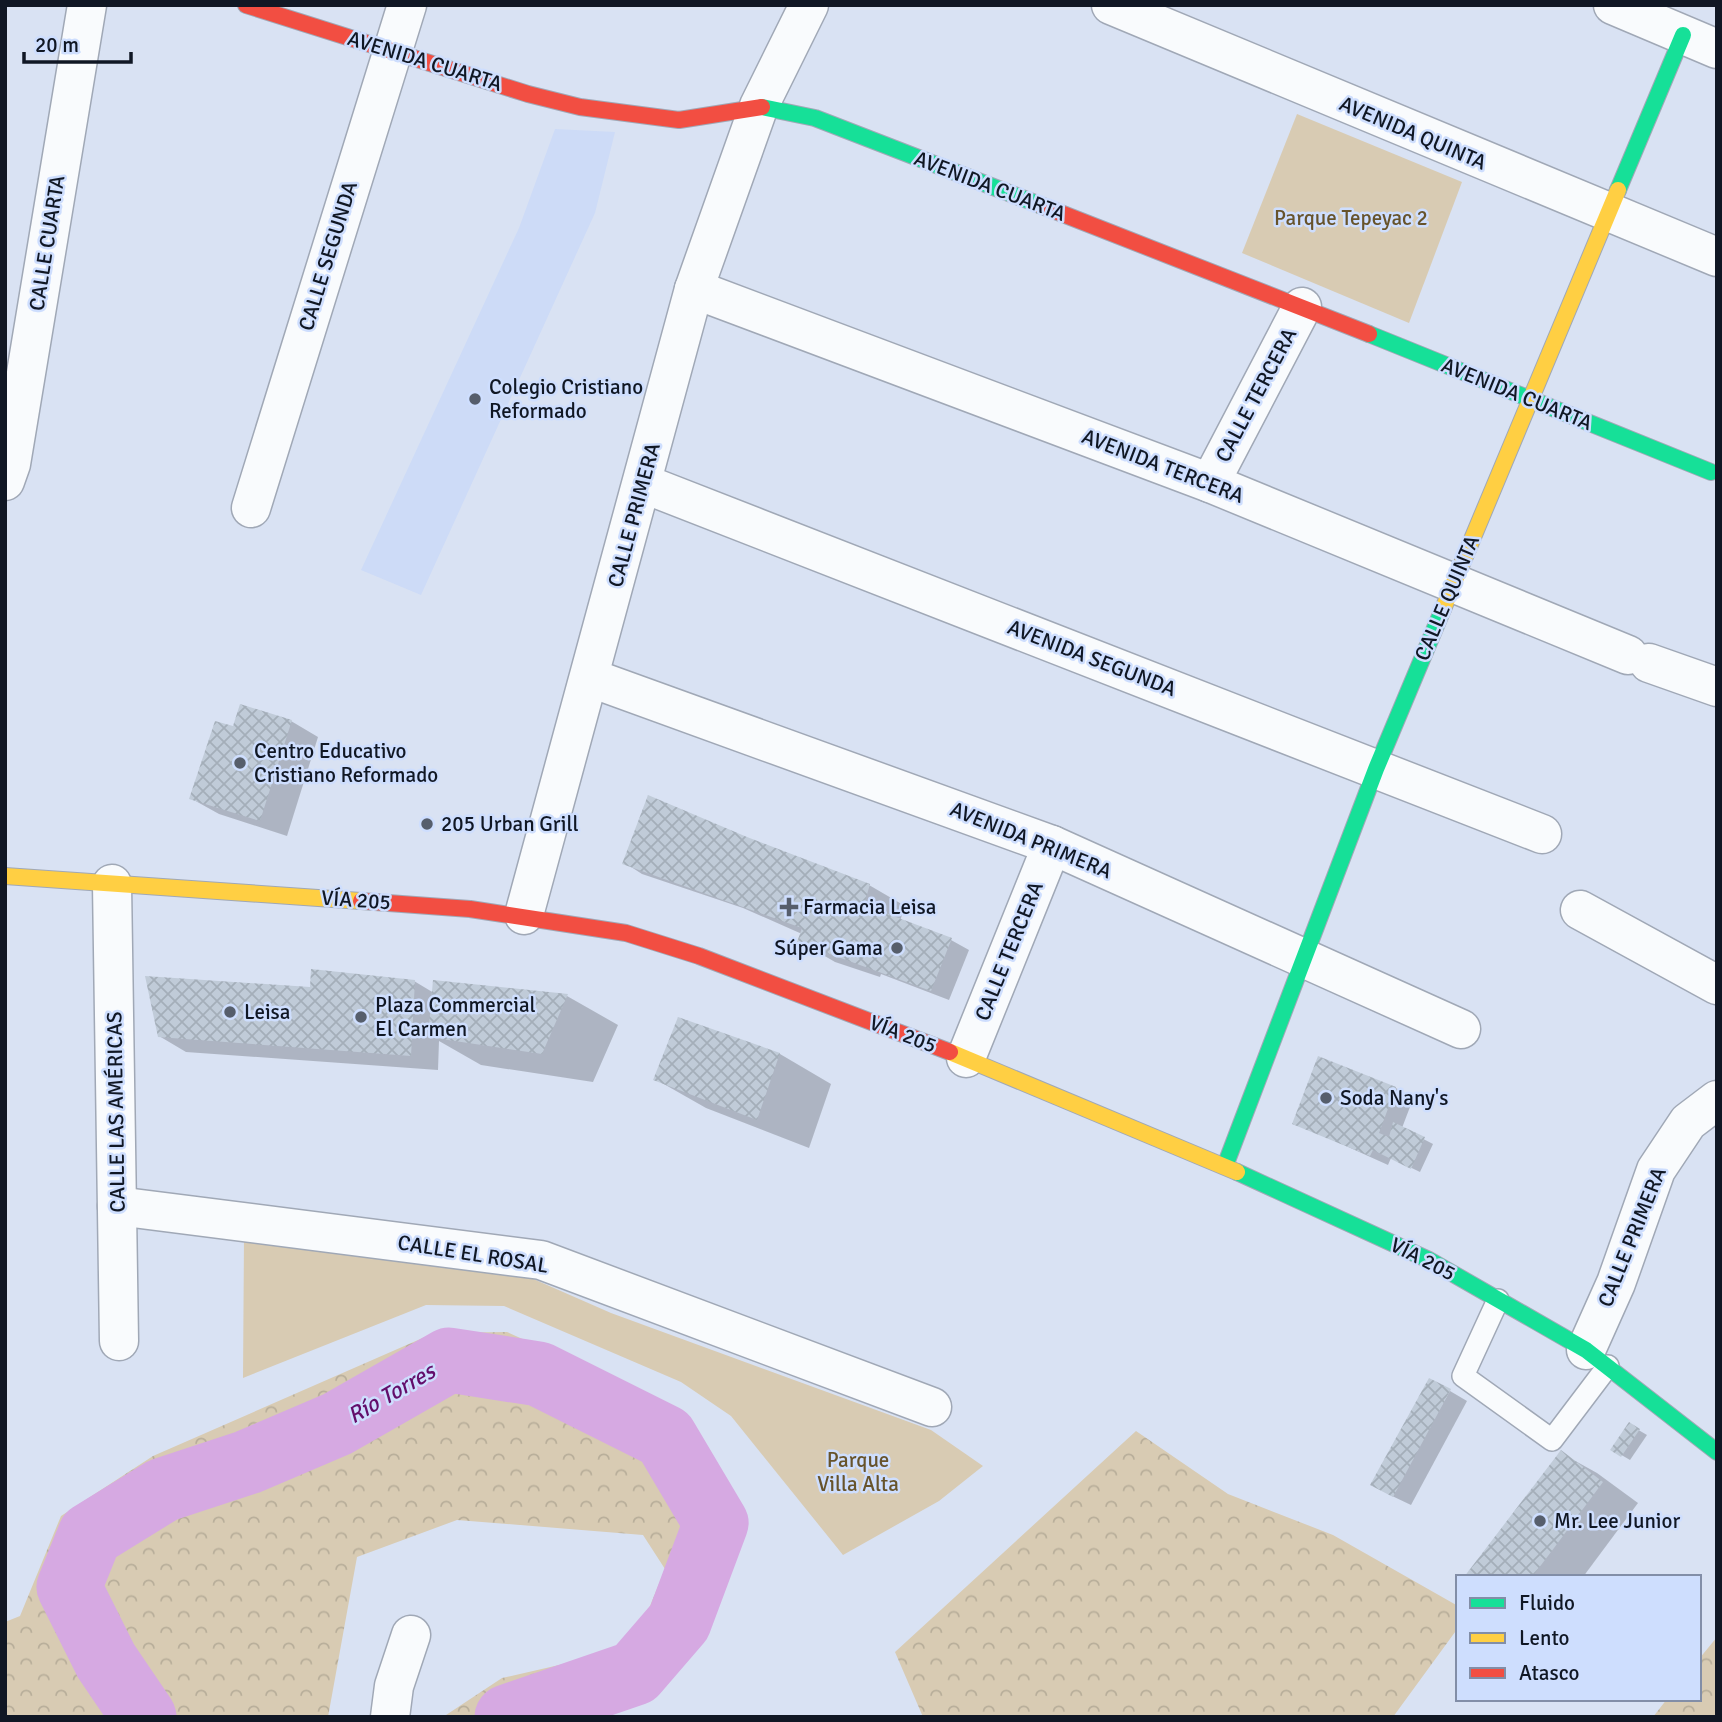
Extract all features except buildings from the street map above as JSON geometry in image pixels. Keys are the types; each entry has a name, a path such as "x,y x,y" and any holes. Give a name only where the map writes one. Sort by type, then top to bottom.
{"street":[{"name":"CALLE CUARTA","path":"5,481 11,464 87,5"},
{"name":"AVENIDA CUARTA","path":"246,5 580,107 679,120 759,106 815,118 1303,307 1711,472"},
{"name":"CALLE SEGUNDA","path":"251,508 407,5"},
{"name":"CALLE PRIMERA","path":"524,915 591,678 694,289 759,106 809,5"},
{"name":"AVENIDA QUINTA","path":"1111,5 1609,215 1717,257"},
{"path":"1613,5 1700,42"},
{"name":"CALLE QUINTA","path":"1225,1166 1376,769 1453,583 1609,215 1700,42"},
{"name":"AVENIDA TERCERA","path":"694,289 1210,483 1639,659 1717,687"},
{"name":"CALLE TERCERA","path":"1210,483 1303,307"},
{"name":"AVENIDA SEGUNDA","path":"642,483 1542,834"},
{"name":"AVENIDA PRIMERA","path":"591,678 1052,845 1461,1029"},
{"name":"CALLE TERCERA","path":"966,1058 1052,845"},
{"name":"VÍA 205","path":"5,876 370,901 524,915 626,933 699,956 966,1058 1225,1166 1429,1261 1597,1358 1717,1452"},
{"name":"CALLE LAS AMÉRICAS","path":"112,884 119,1341"},
{"path":"1580,910 1717,985"},
{"name":"CALLE PRIMERA","path":"1597,1358 1616,1283 1656,1170 1688,1122 1717,1100"},
{"name":"CALLE EL ROSAL","path":"117,1206 541,1260 932,1407"},
{"path":"390,1717 394,1686 411,1635"}],"lane":[{"path":"1498,1300 1463,1377 1552,1440 1597,1358"}],"shaded area":[{"name":"Colegio Cristiano Reformado","path":"555,129 615,132 595,213 421,595 361,570 519,228"}],"green space":[{"name":"Parque Tepeyac 2","path":"1297,114 1462,182 1409,323 1242,253"},
{"name":"Parque Villa Alta","path":"244,1237 522,1274 611,1313 931,1430 983,1466 939,1501 843,1555 731,1416 681,1382 504,1306 426,1305 243,1378"},
{"path":"507,1332 674,1407 727,1515 697,1631 639,1691 550,1717 443,1717 502,1678 633,1648 665,1569 643,1535 457,1520 357,1557 328,1717 5,1717 5,1622 20,1616 61,1516 153,1456 434,1333"},
{"path":"1136,1431 1228,1494 1333,1535 1456,1605 1456,1631 1393,1717 923,1717 895,1652"},
{"path":"1717,1637 1717,1717 1653,1717 1665,1701 1701,1701 1701,1657"}],"waterway":[{"name":"Río Torres","path":"144,1717 106,1661 69,1587 90,1535 163,1490 248,1462 337,1424 449,1360 539,1374 665,1437 716,1523 679,1622 635,1673 507,1717"}],"traffic: fast":[{"path":"1618,190 1683,35"},
{"path":"762,107 815,118 1040,205"},
{"path":"1369,334 1711,472"},
{"path":"1225,1166 1376,769 1443,609"},
{"path":"1237,1172 1429,1260 1586,1350 1717,1452"}],"traffic: slow":[{"path":"1443,609 1618,190"},
{"path":"5,876 361,901"},
{"path":"950,1052 1237,1172"}],"traffic: jam":[{"path":"246,5 528,94 580,107 679,120 762,107"},
{"path":"1040,205 1369,334"},
{"path":"361,901 470,909 626,933 699,956 950,1052"}],"place":[{"name":"Colegio Cristiano Reformado","path":"475,399"},
{"name":"Centro Educativo Cristiano Reformado","path":"240,763"},
{"name":"205 Urban Grill","path":"427,824"},
{"name":"Farmacia Leisa","path":"789,907"},
{"name":"Súper Gama","path":"897,948"},
{"name":"Leisa","path":"230,1012"},
{"name":"Plaza Commercial El Carmen","path":"361,1017"},
{"name":"Soda Nany's","path":"1326,1098"},
{"name":"Mr. Lee Junior","path":"1540,1521"}]}
